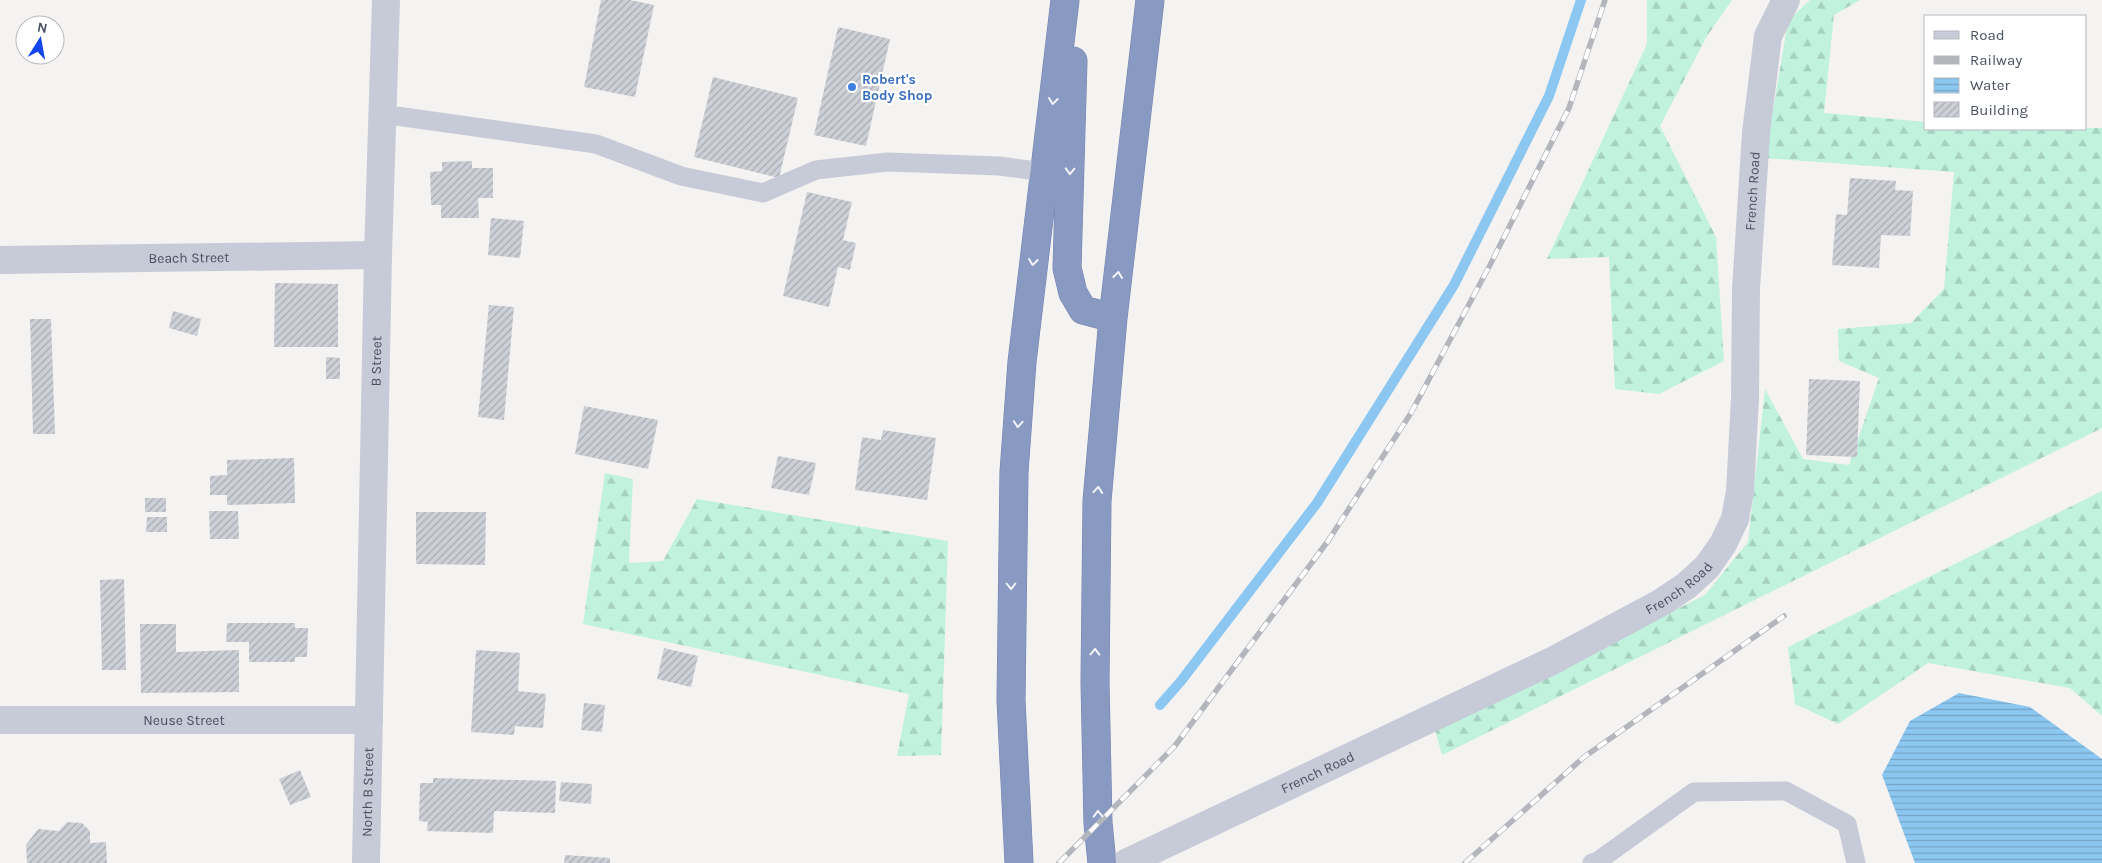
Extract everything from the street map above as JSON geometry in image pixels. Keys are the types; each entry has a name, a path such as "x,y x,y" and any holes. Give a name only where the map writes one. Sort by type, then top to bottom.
{"highway":[{"path":"1019,863 1011,700 1014,472 1022,362 1065,0"},
{"path":"1075,0 1067,268 1073,293 1083,310 1113,318"},
{"path":"1102,863 1098,823 1095,682 1097,501 1113,318 1150,0"}],"street":[{"name":"B Street","path":"368,720 378,255 386,0"},
{"name":"French Road","path":"1126,863 1552,661 1662,602 1686,586 1707,567 1723,544 1734,519 1740,491 1745,398 1746,289 1756,133 1768,36 1786,0"},
{"name":"Beach Street","path":"0,260 378,255"},
{"name":"Neuse Street","path":"0,720 368,720"},
{"name":"North B Street","path":"366,863 368,720"}],"lane":[{"path":"382,114 596,144 681,176 763,193 816,170 888,162 999,166 1044,172"},
{"path":"1592,863 1598,861 1694,792 1786,791 1847,824 1856,863"}],"green space":[{"path":"1647,0 1732,0 1707,36 1660,126 1716,237 1724,361 1659,394 1615,389 1609,257 1547,259 1647,44"},
{"path":"1810,0 1860,0 1834,15 1824,113 1924,122 1924,130 2087,130 2087,128 2102,128 2102,428 1442,755 1435,730 1705,595 1748,542 1765,389 1803,459 1849,465 1879,378 1839,361 1838,329 1911,323 1944,289 1954,172 1765,158 1788,21"},
{"path":"605,473 633,479 629,563 663,561 697,499 948,541 941,755 897,756 909,694 583,624"},
{"path":"2102,491 2102,716 2070,688 1928,663 1838,724 1795,704 1788,647"}],"water":[{"path":"1959,693 2030,707 2102,759 2102,863 1915,863 1882,775 1910,721"}],"building":[{"path":"601,0 630,0 654,5 635,97 584,87"},
{"name":"Robert's Body Shop","path":"838,27 890,39 866,146 814,135"},
{"path":"713,77 798,98 779,178 694,157"},
{"path":"472,161 472,168 493,168 493,198 478,198 479,218 441,218 441,205 431,205 430,172 442,171 442,162"},
{"path":"1850,178 1896,181 1895,190 1913,191 1910,236 1881,235 1879,268 1832,265 1836,214 1847,215"},
{"path":"807,192 852,202 843,240 856,243 850,270 838,267 829,307 783,296"},
{"path":"491,218 524,221 520,258 488,255"},
{"path":"275,283 338,284 338,347 274,347"},
{"path":"489,305 514,307 504,420 478,417"},
{"path":"173,311 201,319 197,336 169,328"},
{"path":"30,319 51,319 55,434 33,434"},
{"path":"326,357 340,358 340,379 326,379"},
{"path":"1809,379 1860,381 1857,457 1806,455"},
{"path":"584,406 658,420 648,469 575,454"},
{"path":"883,430 936,438 927,500 855,490 862,437 881,440"},
{"path":"778,456 816,463 809,495 771,488"},
{"path":"294,458 295,503 227,505 227,495 210,495 210,476 227,475 227,460"},
{"path":"145,498 166,498 166,512 145,512"},
{"path":"209,511 238,511 239,539 210,539"},
{"path":"416,512 486,512 485,565 416,564"},
{"path":"147,517 167,517 167,532 146,532"},
{"path":"124,579 126,670 102,670 100,580"},
{"path":"227,623 295,623 295,628 308,628 307,657 295,657 295,662 249,662 249,642 226,642"},
{"path":"140,624 176,624 176,652 239,650 239,692 141,693"},
{"path":"664,648 698,656 691,687 657,679"},
{"path":"476,650 520,653 518,691 546,694 543,728 515,726 514,735 471,732"},
{"path":"584,703 605,705 602,732 581,730"},
{"path":"300,770 311,797 290,805 279,779"},
{"path":"433,778 556,781 555,813 494,811 493,833 427,831 428,822 419,821 420,783 433,783"},
{"path":"561,782 592,784 591,804 559,801"},
{"path":"67,822 82,823 90,831 90,843 106,842 107,863 27,863 26,845 38,829 59,831"},
{"path":"565,855 610,858 610,863 564,863"}],"waterway":[{"path":"1160,705 1181,681 1317,503 1454,285 1549,96 1581,0"}],"railway":[{"path":"1059,863 1174,747 1328,541 1411,413 1490,265 1569,108 1605,0"},
{"path":"1465,863 1584,757 1784,616"}],"place":[{"name":"Robert's Body Shop","path":"852,87"}]}
